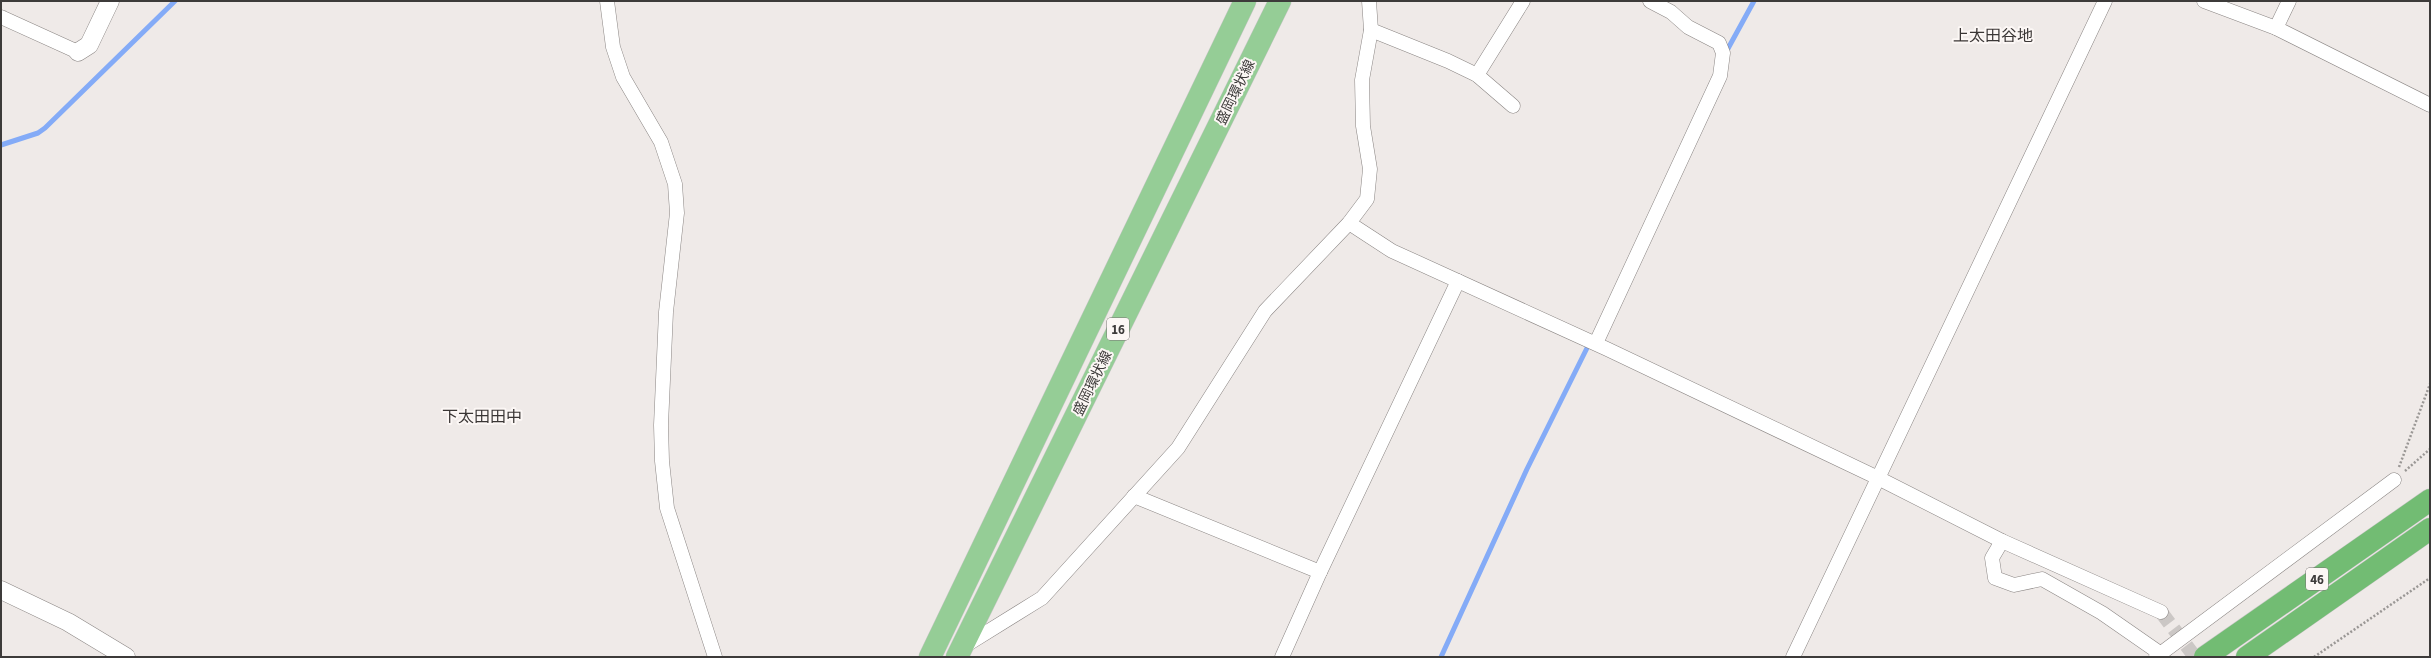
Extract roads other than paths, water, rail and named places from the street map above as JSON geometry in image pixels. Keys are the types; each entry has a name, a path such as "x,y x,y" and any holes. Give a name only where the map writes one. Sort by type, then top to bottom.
{"highway":[{"name":"46","path":"2205,657 2430,500"},
{"name":"46","path":"2247,657 2430,529"}],"main road":[{"name":"盛岡環状線","path":"930,657 1245,1"},
{"name":"盛岡環状線","path":"959,652 1280,1"}],"street":[{"path":"1,17 78,52 89,45 110,1"},
{"path":"607,1 613,47 623,77 660,142 675,184 677,213 666,312 661,425 662,461 667,508 715,657"},
{"path":"959,652 1042,598 1178,448 1265,311 1349,223 1367,199 1370,169 1363,126 1362,80 1371,30 1369,1"},
{"path":"1477,75 1523,1"},
{"path":"1596,343 1720,76 1723,53 1719,43 1688,27 1671,12 1650,1"},
{"path":"1793,657 1876,477 2105,1"},
{"path":"2204,1 2276,28 2430,105"},
{"path":"2276,28 2289,1"},
{"path":"1371,30 1448,61 1477,75 1513,106"},
{"path":"1349,223 1392,251 1596,343 1876,477 2002,541 2161,612"},
{"path":"1282,657 1320,572 1458,281"},
{"path":"2002,541 1992,558 1995,578 2014,585 2042,579 2102,613 2159,655 2394,480"},
{"path":"1134,496 1320,572"},
{"path":"1,590 68,622 126,657"}],"waterway":[{"path":"1,145 38,133 45,128 175,1"},
{"path":"1725,54 1754,1"},
{"path":"1441,657 1527,469 1590,342"}],"tunnel":[{"path":"2161,612 2195,657"}],"district":[{"name":"上太田谷地","path":"1993,35"},
{"name":"下太田田中","path":"482,416"}]}
